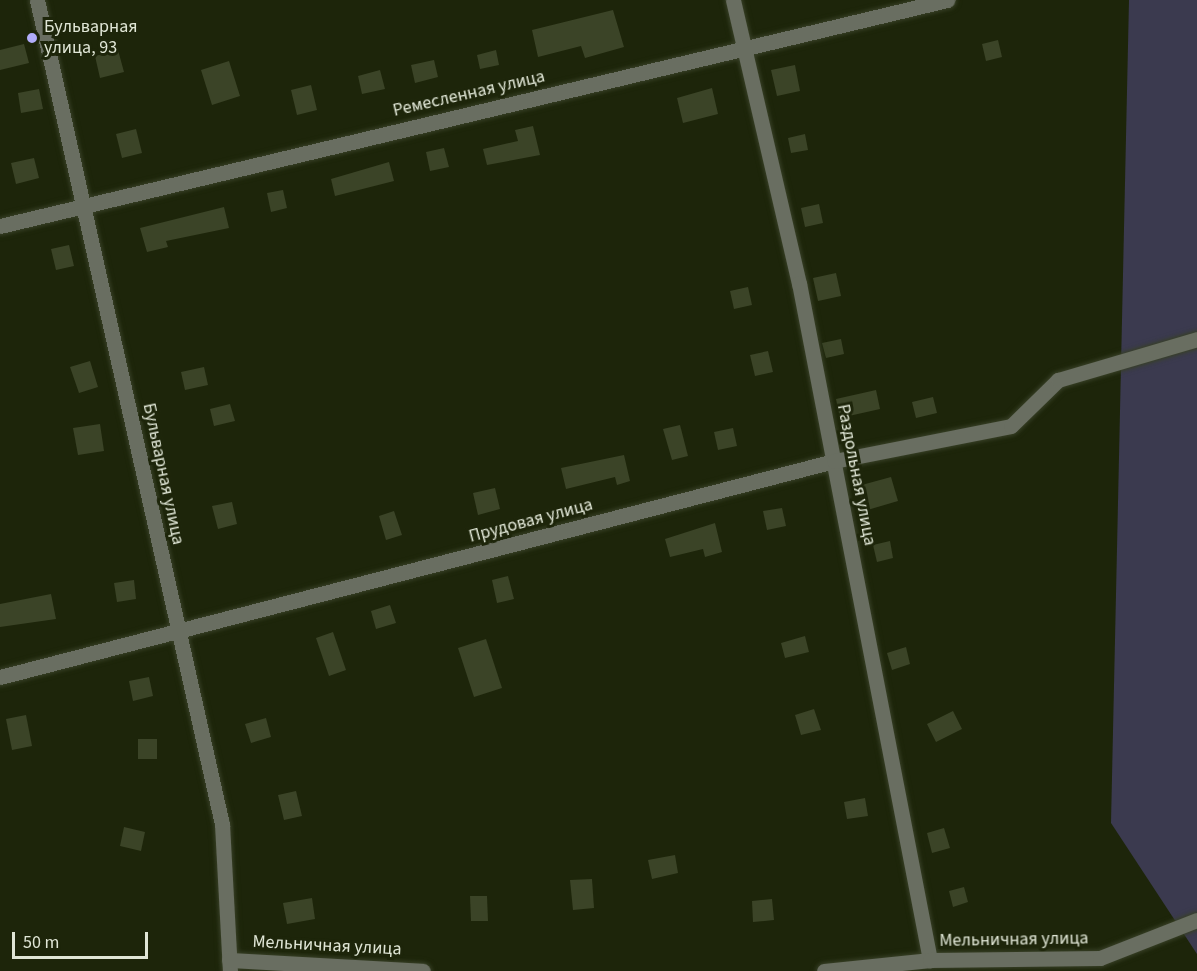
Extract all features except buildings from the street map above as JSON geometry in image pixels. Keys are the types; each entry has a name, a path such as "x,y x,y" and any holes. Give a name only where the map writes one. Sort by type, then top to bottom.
{"street":[{"name":"Бульварная улица","path":"37,0 87,205 177,635 222,824 230,965"},
{"name":"Раздольная улица","path":"733,0 799,283 930,960"},
{"name":"Ремесленная улица","path":"0,226 947,0"},
{"name":"Прудовая улица","path":"0,677 177,635 834,461 1011,426 1058,380 1197,339"},
{"name":"Мельничная улица","path":"824,971 930,960 1100,958 1197,920"},
{"name":"Мельничная улица","path":"230,965 423,971"}],"shaded area":[{"path":"1129,0 1197,0 1197,954 1111,823"}],"place":[{"name":"Бульварная улица, 93","path":"32,38"}]}
